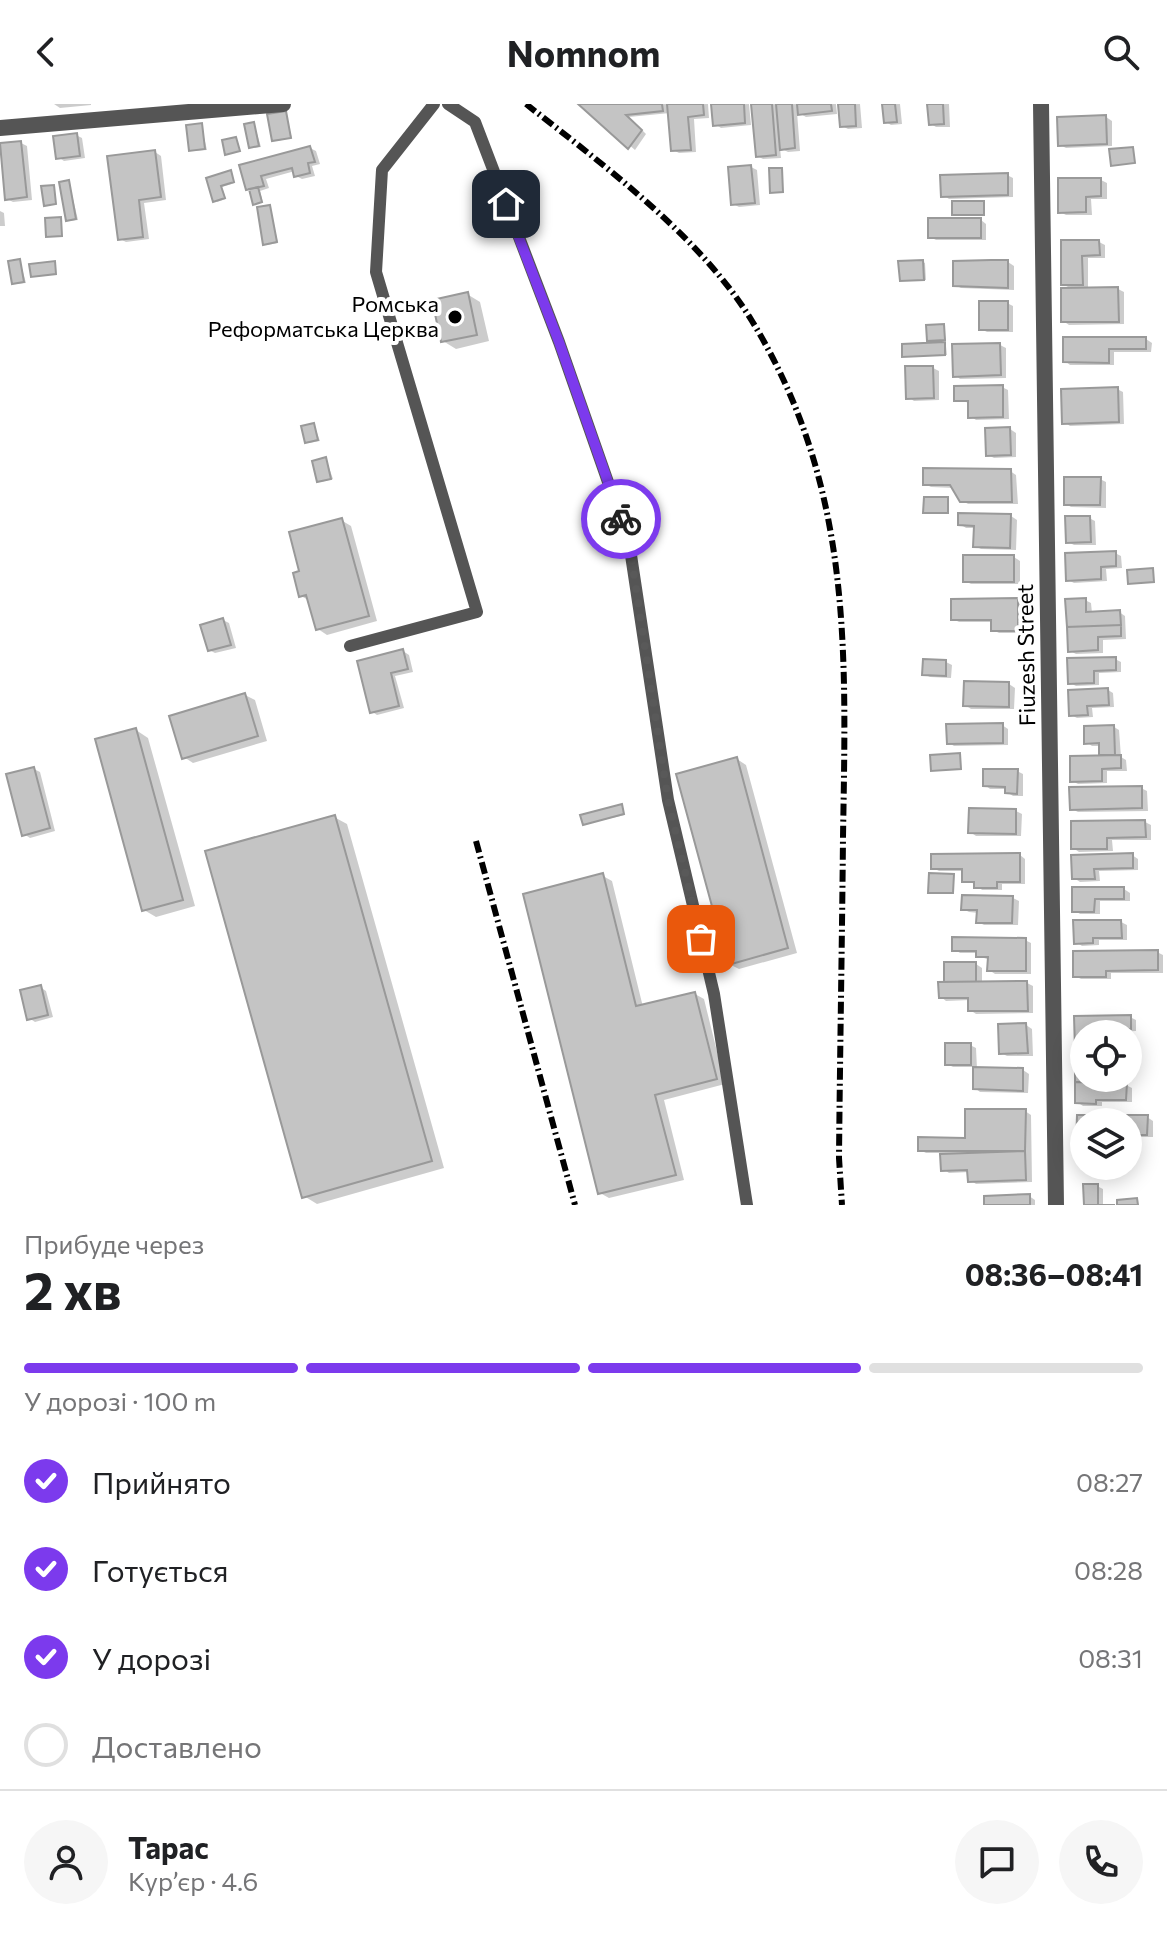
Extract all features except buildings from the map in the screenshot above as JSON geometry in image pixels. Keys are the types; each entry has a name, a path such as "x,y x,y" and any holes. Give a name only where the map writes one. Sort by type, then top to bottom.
{"street":[{"path":"0,128 283,104"},
{"name":"Fiuzesh Street","path":"1041,104 1056,1205"}],"lane":[{"path":"350,646 477,612 376,272 382,170 434,104"},
{"path":"448,104 475,122 559,342 629,542 668,800 714,994 747,1205"}],"railway":[{"path":"526,104 586,151 678,231 731,290 752,321 785,383 809,446 826,508 842,636 844,768 839,1158 842,1205"},
{"path":"476,841 575,1205"}],"way so far":[{"path":"621,519 629,542 668,800 701,939"}],"place":[{"name":"Ромська Реформатська Церква","path":"455,317"}],"route":[{"path":"506,204 559,342 621,519"}]}
